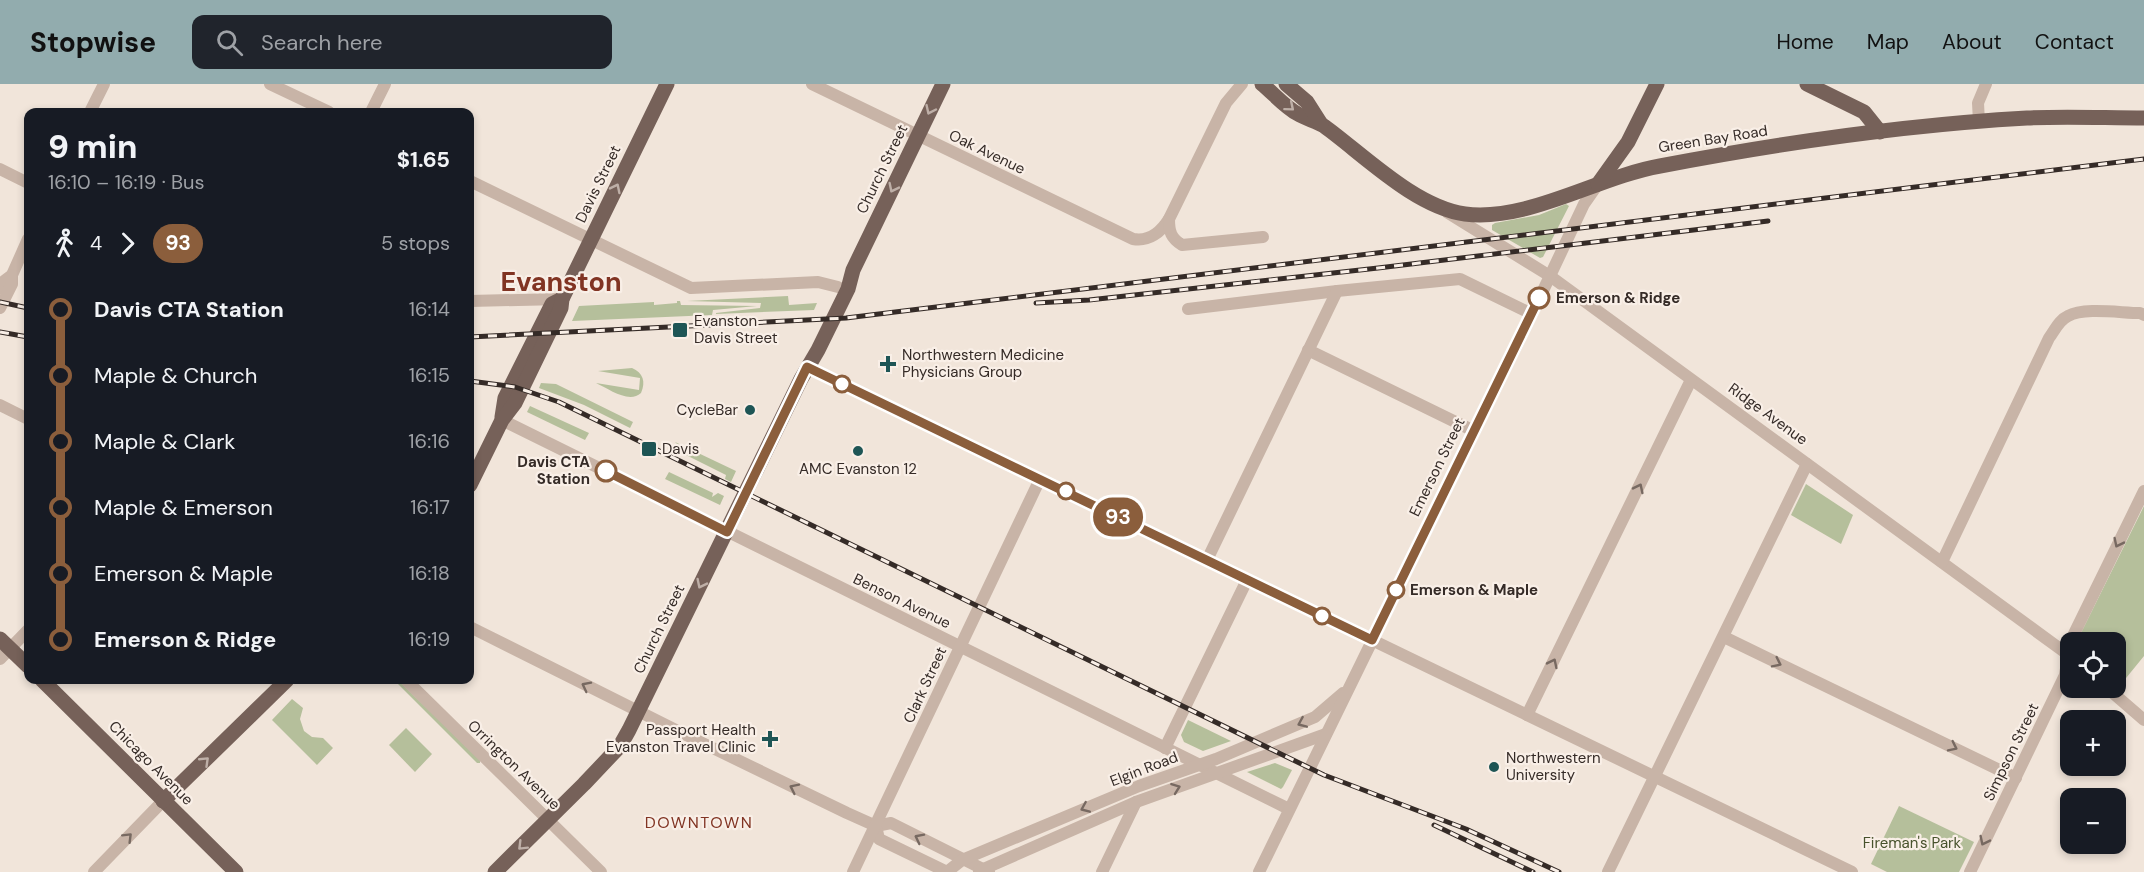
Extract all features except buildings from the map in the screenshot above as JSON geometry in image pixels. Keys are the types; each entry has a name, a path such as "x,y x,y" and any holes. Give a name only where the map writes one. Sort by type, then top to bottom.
{"main road":[{"name":"Davis Street","path":"474,477 502,420 515,403 561,308 562,299 590,240 667,84"},
{"name":"Church Street","path":"495,872 620,746 639,712 807,367 819,350 848,289 853,270 943,84"},
{"path":"1262,84 1297,113 1321,124"},
{"path":"1286,84 1307,102 1321,124"},
{"name":"Emerson Street","path":"1598,184 1628,142 1657,84"},
{"path":"1807,84 1864,112 1880,132"},
{"name":"Green Bay Road","path":"1321,124 1396,181 1440,208 1464,214 1489,215 1516,211 1641,169 1708,157 1880,132 1979,122 2028,118 2144,118"},
{"name":"Church Street","path":"807,367 810,346 838,287 853,270"},
{"path":"4,649 24,663"},
{"name":"Chicago Avenue","path":"46,684 236,872"},
{"path":"163,801 283,684"}],"street":[{"path":"92,108 104,84"},
{"path":"270,84 321,108"},
{"path":"373,108 384,84"},
{"name":"Oak Avenue","path":"812,84 1133,239 1141,241 1158,233 1169,219"},
{"path":"1242,84 1226,103 1169,219 1169,231 1182,245 1263,237"},
{"path":"1979,122 1978,103 1986,84"},
{"path":"0,169 24,181"},
{"path":"474,183 691,288 818,282 838,287"},
{"name":"Emerson Street","path":"1259,872 1584,204 1598,184"},
{"name":"Ridge Avenue","path":"1440,208 1550,276 1942,562 2060,643"},
{"path":"0,288 6,273 24,245"},
{"path":"0,308 12,284 6,273"},
{"path":"1188,309 1460,279 1532,314"},
{"path":"1207,560 1337,291"},
{"path":"474,301 562,299"},
{"path":"1942,562 2049,338 2060,322 2067,316 2079,312 2140,313 2144,315"},
{"path":"1308,350 1474,431"},
{"path":"807,367 1655,777 1838,869 1852,872"},
{"path":"1527,715 1691,380"},
{"path":"0,405 24,416"},
{"name":"Benson Avenue","path":"502,420 1289,809"},
{"path":"1608,872 1807,464"},
{"name":"Clark Street","path":"853,872 1041,479"},
{"name":"Simpson Street","path":"2077,632 2144,490"},
{"path":"1165,748 1247,579"},
{"path":"474,629 847,813 876,826 891,823 983,871"},
{"path":"4,649 24,633"},
{"path":"1724,637 2016,778"},
{"name":"Orrington Avenue","path":"410,684 601,872"},
{"name":"Simpson Street","path":"1970,872 2060,686"},
{"name":"Elgin Road","path":"947,872 962,860 1139,786 1315,717 1348,688"},
{"path":"2119,698 2144,720"},
{"name":"Elgin Road","path":"983,871 1136,802 1326,734"},
{"path":"93,872 163,801"},
{"path":"1102,872 1136,802"},
{"path":"847,813 862,831 866,846"},
{"path":"876,826 879,839 947,872"}],"green space":[{"path":"1566,204 1569,206 1543,257 1540,258 1492,230 1492,225 1495,223 1539,215"},
{"path":"788,296 789,305 817,303 814,310 716,314 760,308 761,303 687,301"},
{"path":"680,301 681,305 757,306 713,310 712,315 572,321 579,306 654,302 654,305 677,303"},
{"path":"632,368 639,372 643,381 641,393 636,396 625,396 596,383 639,390 640,378 598,371"},
{"path":"541,383 556,384 633,422 630,428 584,405 539,388"},
{"path":"530,406 589,433 585,440 527,412"},
{"path":"675,442 736,471 731,482 725,479 726,475 676,450 678,445"},
{"path":"669,472 713,493 712,497 718,493 724,496 720,505 665,479"},
{"path":"1806,484 1853,515 1841,544 1791,515"},
{"path":"2144,506 2144,656 2126,678 2126,632 2081,632"},
{"path":"398,684 402,684 480,760 480,763 477,763"},
{"path":"292,699 303,708 300,719 304,731 312,737 323,738 333,748 317,765 272,720"},
{"path":"1188,720 1231,741 1203,751 1184,742 1181,735"},
{"path":"406,728 432,754 415,772 389,745"},
{"path":"1275,763 1292,770 1281,789 1247,772"},
{"name":"Fireman's Park","path":"1899,806 1974,842 1959,872 1887,872 1871,864"}],"railway":[{"path":"474,337 846,318 2144,159"},
{"path":"1036,303 1089,300 1378,268 1768,221"},
{"path":"0,302 24,307"},
{"path":"0,332 24,336"},
{"path":"474,382 515,387 559,402 1324,775 1466,829 1559,872"},
{"path":"1434,825 1533,872"}],"bus line":[{"name":"93","path":"606,471 727,532 807,367 1372,640 1539,298"}],"place":[{"name":"Emerson & Ridge","path":"1539,298"},
{"name":"Evanston Davis Street","path":"680,330"},
{"name":"Northwestern Medicine Physicians Group","path":"888,364"},
{"name":"CycleBar","path":"750,410"},
{"name":"Davis","path":"649,449"},
{"name":"AMC Evanston 12","path":"858,451"},
{"name":"Davis CTA Station","path":"606,471"},
{"name":"Emerson & Maple","path":"1396,590"},
{"name":"Passport Health Evanston Travel Clinic","path":"770,739"},
{"name":"Northwestern University","path":"1494,767"}],"district":[{"name":"Evanston","path":"561,281"},
{"name":"DOWNTOWN","path":"699,822"}]}
